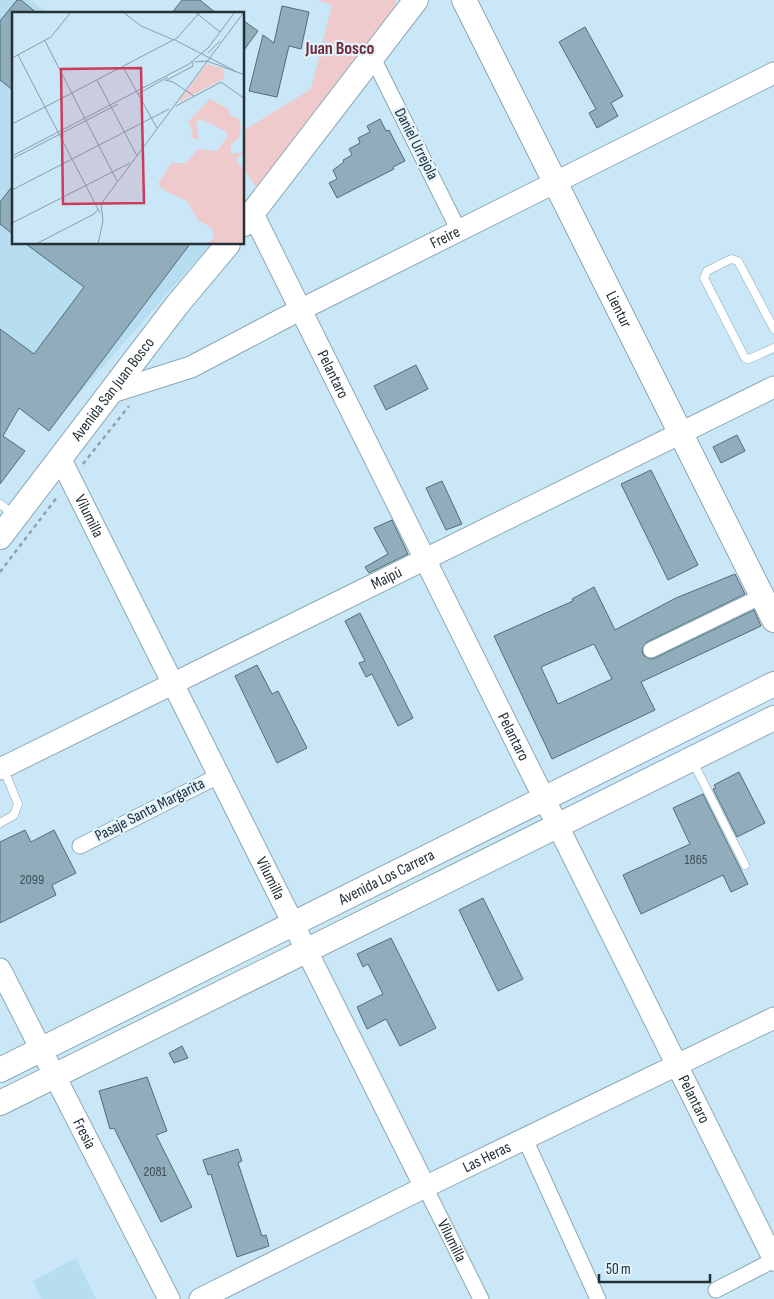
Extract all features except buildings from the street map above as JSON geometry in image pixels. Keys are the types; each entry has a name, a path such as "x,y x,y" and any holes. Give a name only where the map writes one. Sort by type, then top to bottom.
{"main road":[{"path":"248,219 416,0"},
{"name":"Lientur","path":"464,0 774,620"},
{"name":"Avenida San Juan Bosco","path":"0,537 8,510 60,458 178,305 227,245"},
{"name":"Avenida Los Carrera","path":"0,1070 774,684"},
{"name":"Avenida Los Carrera","path":"0,1103 774,718"}],"street":[{"name":"Daniel Urrejola","path":"373,58 459,231"},
{"name":"Freire","path":"112,392 191,368 774,73"},
{"name":"Pelantaro","path":"248,219 301,311 774,1260"},
{"name":"Maipú","path":"1,769 425,561 680,433 773,391"},
{"name":"Vilumilla","path":"60,458 481,1299"},
{"path":"651,650 762,596"},
{"name":"Pasaje Santa Margarita","path":"80,846 220,775"},
{"name":"Fresia","path":"0,969 169,1299"},
{"name":"Las Heras","path":"200,1299 424,1187 774,1018"},
{"path":"525,1139 598,1299"},
{"path":"716,1290 774,1260"}],"lane":[{"path":"774,329 738,261 731,259 707,271 704,278 745,358 749,359 774,348"},
{"path":"692,760 745,865"},
{"path":"0,823 14,815 18,804 1,769"}],"shaded area":[{"path":"0,0 30,0 45,12 12,12 12,245 210,245 48,429 0,394"},
{"path":"317,0 396,0 391,25 258,190 245,171 245,129 311,89 332,5"},
{"path":"76,1258 96,1299 41,1299 33,1281"}],"district":[{"name":"Juan Bosco","path":"340,48"}]}
